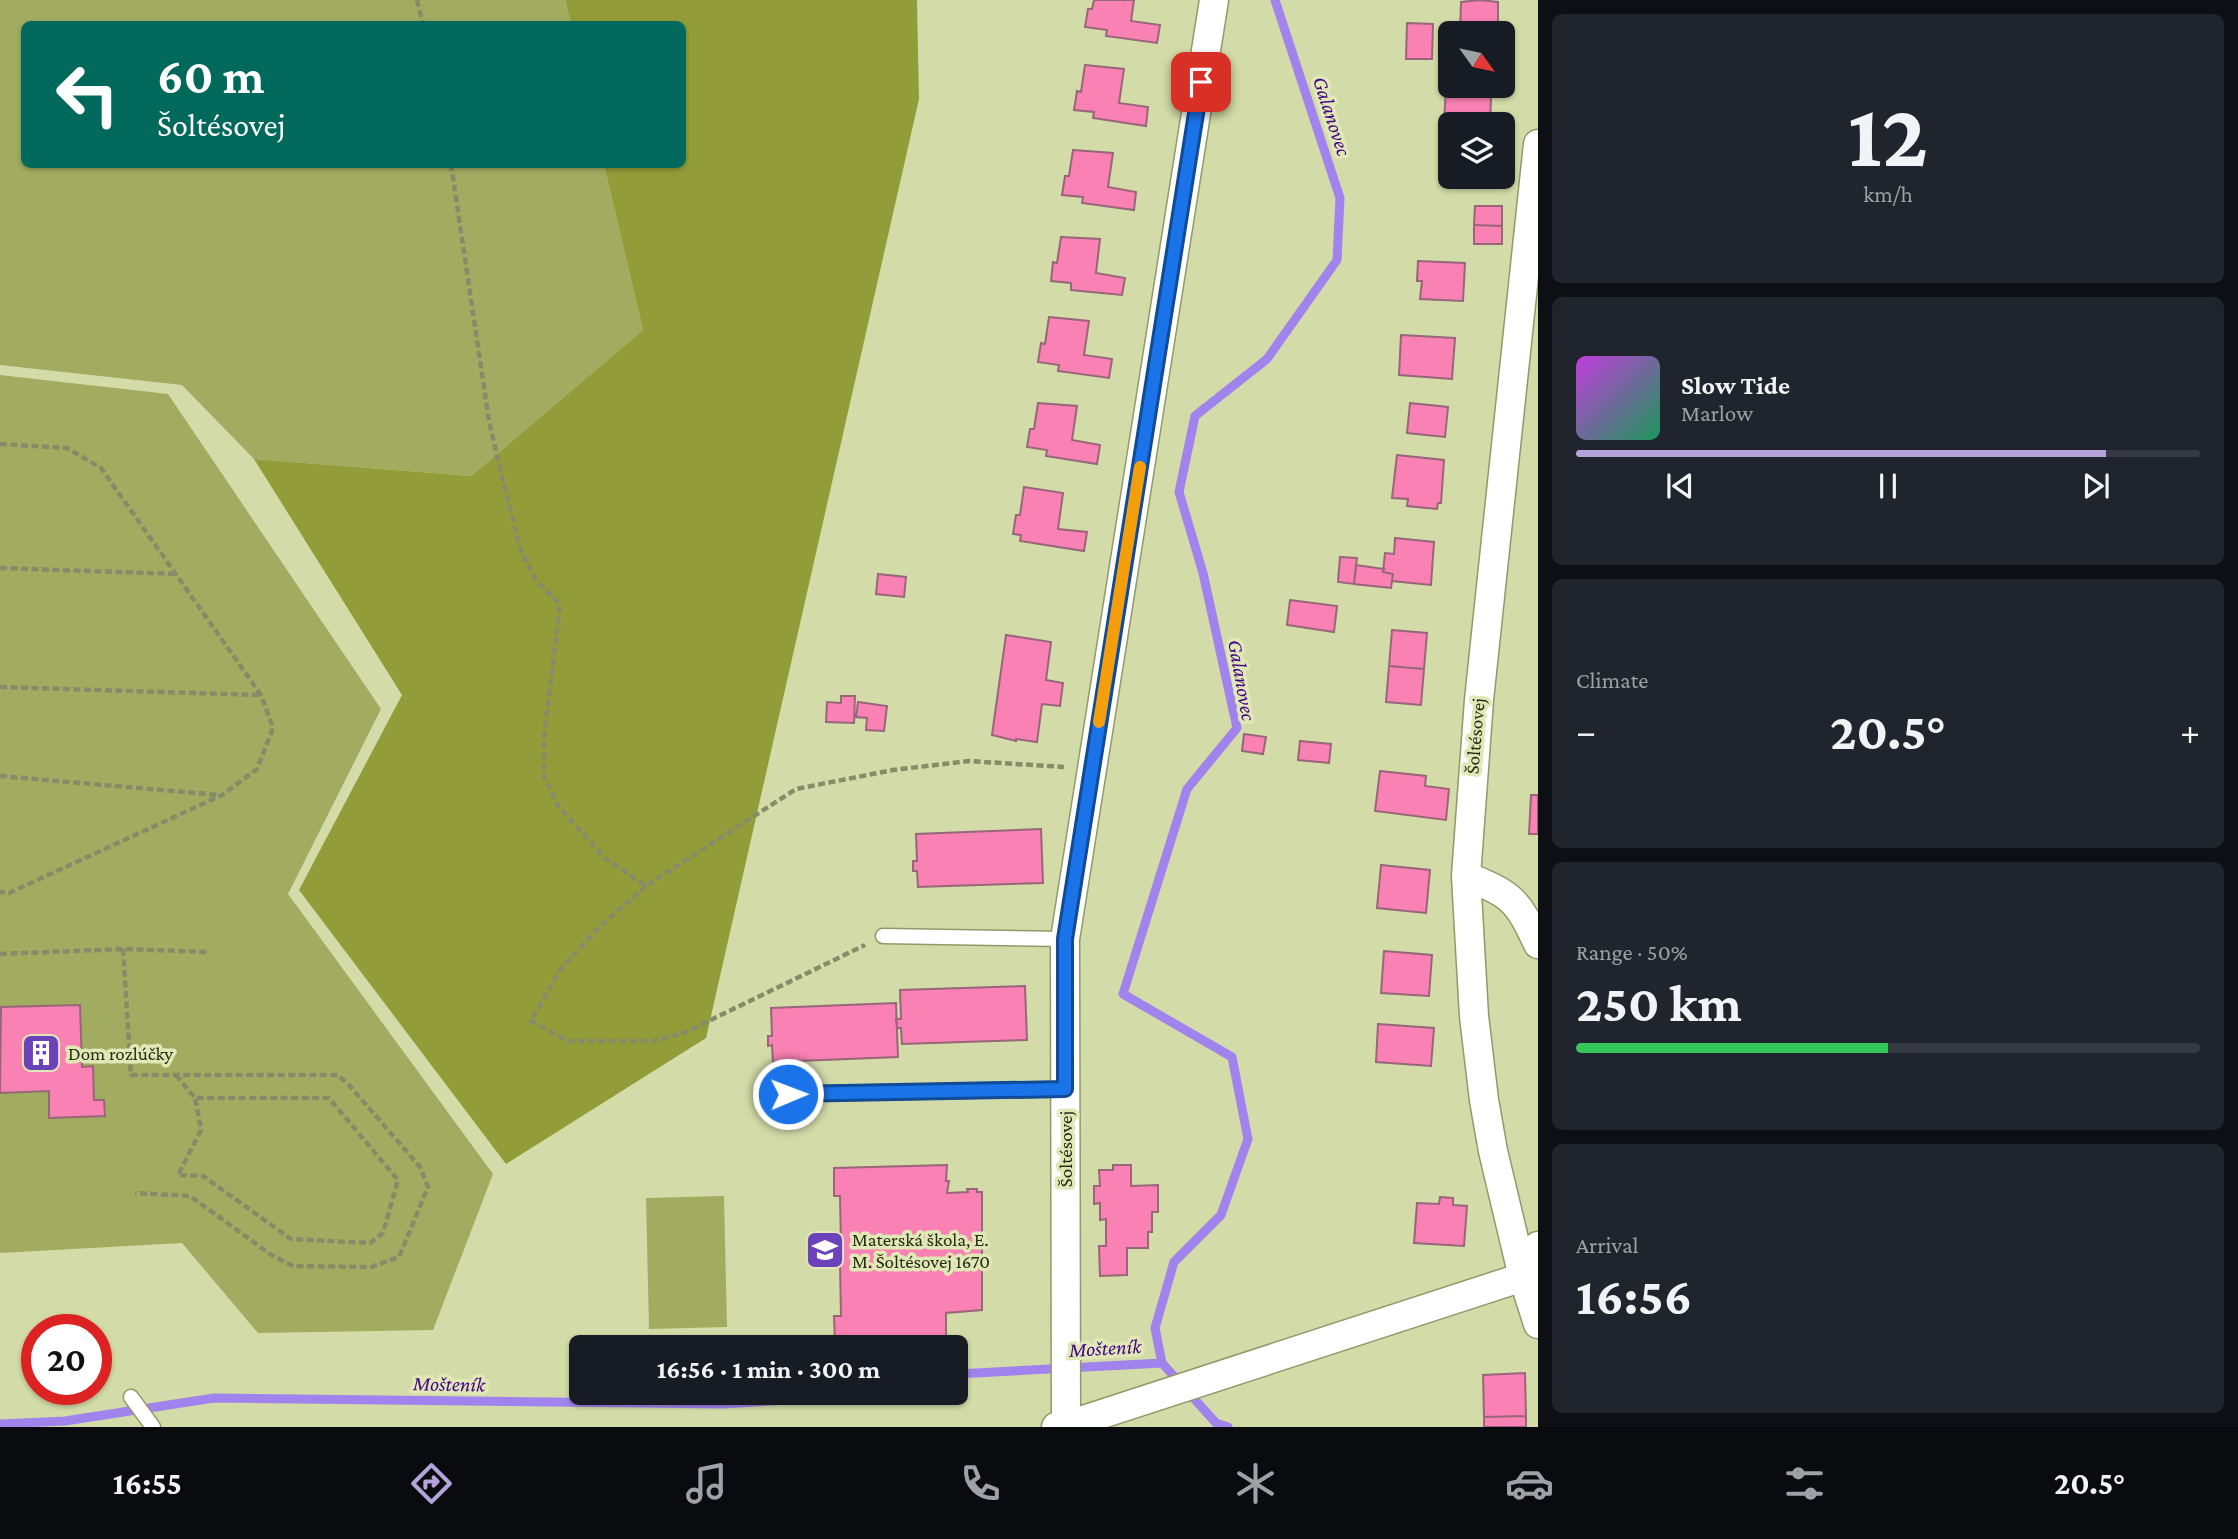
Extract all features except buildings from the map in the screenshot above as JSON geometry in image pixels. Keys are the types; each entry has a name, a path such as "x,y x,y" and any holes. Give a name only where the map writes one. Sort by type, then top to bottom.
{"street":[{"name":"Šoltésovej","path":"1062,1427 1065,939 1214,0"},
{"name":"Šoltésovej","path":"1538,144 1479,699 1466,876 1478,1061 1493,1150 1523,1277 1538,1324"},
{"path":"1466,876 1502,891 1524,913 1538,944"},
{"path":"1062,1427 1523,1277 1538,1246"}],"lane":[{"path":"883,936 1065,939"},
{"path":"788,1094 1065,1089"},
{"path":"131,1397 153,1427"}],"path":[{"path":"417,0 422,21"},
{"path":"452,168 489,421 504,485 520,548 536,579 560,604 544,737 544,776 558,806 605,858 646,886"},
{"path":"0,444 67,448 101,468 261,695 273,728 257,769 222,795 9,893 0,892"},
{"path":"0,568 177,574"},
{"path":"0,687 261,695"},
{"path":"883,936 686,1032 653,1041 568,1041 531,1021 560,970 600,926 646,886 796,789 893,770 970,761 1092,769"},
{"path":"0,776 222,795"},
{"path":"122,949 131,1075 338,1075 420,1167 428,1187 399,1257 371,1268 293,1266 273,1256 190,1196 135,1193"},
{"path":"0,954 122,949 207,951"},
{"path":"176,1075 195,1098 201,1130 178,1175 203,1176 291,1239 370,1243 383,1233 398,1180 329,1098 195,1098"}],"green space":[{"path":"0,0 565,0 570,21 21,21 21,168 605,168 643,330 471,476 254,459 182,385 0,365"},
{"path":"565,0 917,0 919,99 706,1038 506,1164 299,890 402,695 254,459 471,476 643,330 605,168 686,168 686,21 570,21"},
{"path":"0,375 168,394 381,709 288,894 493,1174 433,1330 258,1333 182,1243 0,1253"},
{"path":"724,1196 727,1327 649,1329 646,1198"}],"waterway":[{"name":"Galanovec","path":"1162,1363 1155,1328 1174,1262 1221,1215 1248,1139 1232,1057 1123,994 1187,789 1237,728 1203,573 1179,492 1195,416 1267,359 1337,260 1340,198 1275,0"},
{"name":"Mošteník","path":"968,1373 1162,1363 1216,1423 1228,1427"},
{"name":"Mošteník","path":"0,1424 65,1421 214,1398 569,1402"}],"slow traffic":[{"path":"1099,722 1140,467"}],"place":[{"name":"Dom rozlúčky","path":"41,1053"},
{"name":"Materská škola, E. M. Šoltésovej 1670","path":"825,1250"}],"route":[{"path":"788,1094 1065,1089 1065,939 1201,82"}]}
